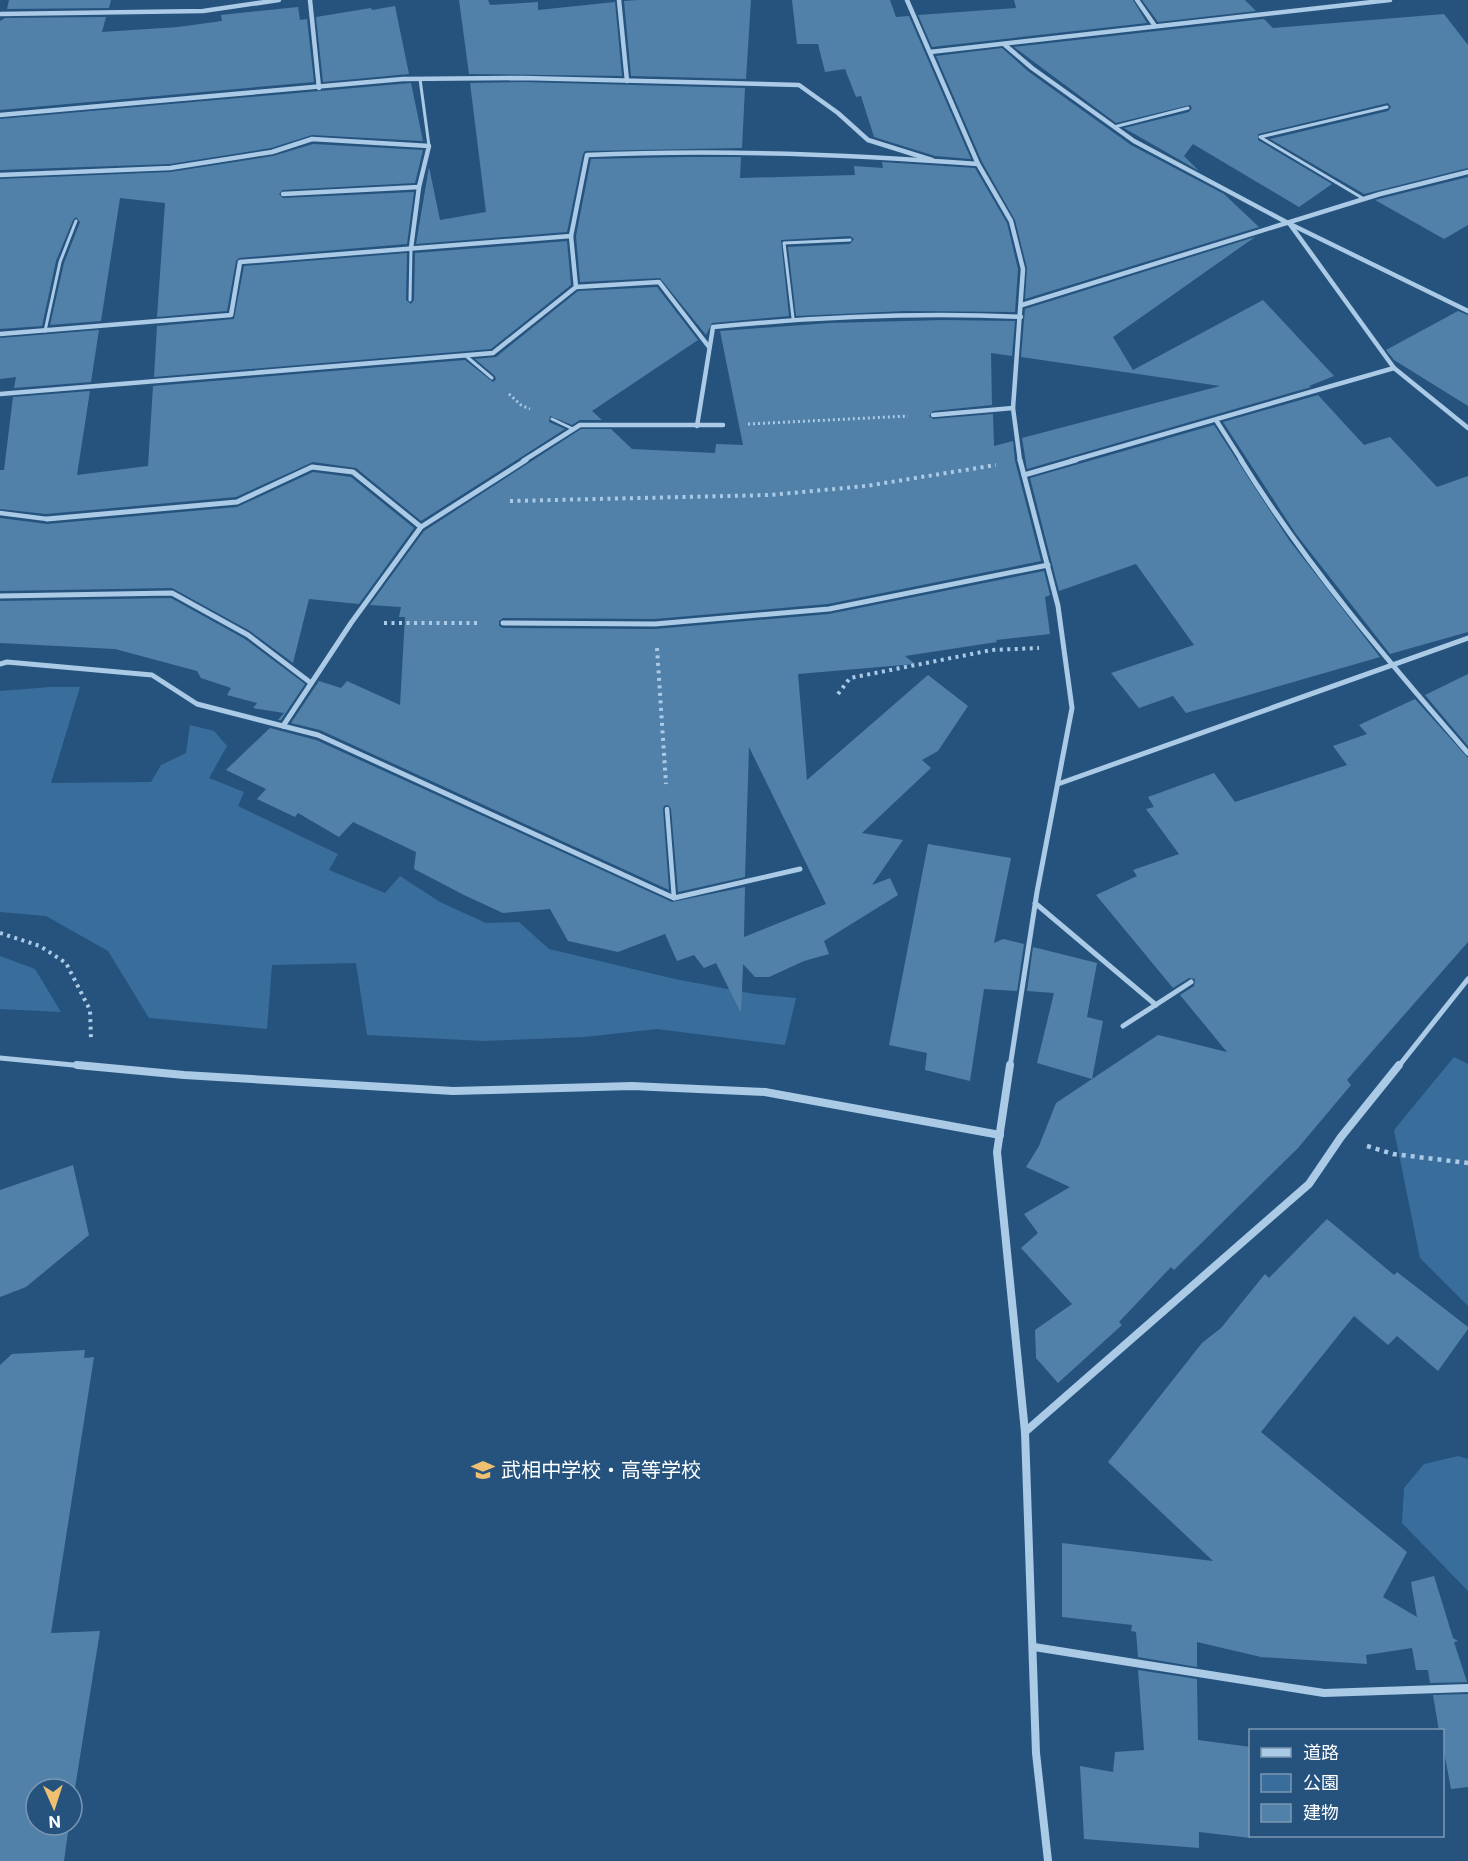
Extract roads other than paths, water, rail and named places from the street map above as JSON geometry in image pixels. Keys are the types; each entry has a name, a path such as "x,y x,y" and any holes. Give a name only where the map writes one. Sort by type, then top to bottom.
{"street":[{"path":"0,14 203,11 279,0"},
{"path":"310,0 319,88"},
{"path":"619,0 627,81"},
{"path":"907,0 978,164 1011,221 1023,269 1013,408 1020,461 1058,606 1072,708 1035,903 997,1152 1025,1432 1036,1753 1048,1861"},
{"path":"1137,0 1155,26"},
{"path":"930,52 1390,0"},
{"path":"1005,45 1032,68 1134,141 1288,223 1468,311"},
{"path":"0,115 420,79 502,77 799,85 838,113 868,140 932,160"},
{"path":"0,175 170,168 272,152 312,139 429,146 419,186 411,248"},
{"path":"576,287 571,236 587,155 667,150 807,153 978,164"},
{"path":"1022,305 1364,199 1468,172"},
{"path":"283,194 419,186"},
{"path":"1288,223 1394,368 1468,428"},
{"path":"0,334 231,315 240,262 571,236"},
{"path":"0,394 493,353 576,287 659,282 709,347"},
{"path":"697,426 713,327 793,318 972,314 1021,318"},
{"path":"1024,475 1394,368"},
{"path":"933,415 1013,408"},
{"path":"1216,420 1270,504 1393,664 1468,753"},
{"path":"283,726 351,623 421,527 580,425 723,425"},
{"path":"47,519 237,502 312,467 352,472 421,527"},
{"path":"503,623 655,624 829,609 1048,565"},
{"path":"0,596 172,593 248,636 310,683"},
{"path":"1058,784 1468,638"},
{"path":"0,664 7,662 152,675 197,704 318,735 674,898 800,869"},
{"path":"1035,903 1156,1005"},
{"path":"1025,1432 1309,1184 1341,1137 1468,979"},
{"path":"1123,1026 1191,982"},
{"path":"0,1058 184,1076 453,1091 632,1086 765,1092 999,1135"},
{"path":"1034,1647 1324,1693 1468,1688"}],"lane":[{"path":"420,79 429,146"},
{"path":"1364,199 1260,137 1387,107"},
{"path":"1114,127 1188,108"},
{"path":"45,331 60,262 76,221"},
{"path":"793,318 784,243 850,240"},
{"path":"410,300 411,248"},
{"path":"466,356 492,378"},
{"path":"552,419 573,429"},
{"path":"0,513 47,519"},
{"path":"667,809 674,898"}],"place":[{"name":"武相中学校・高等学校","path":"483,1470"}]}
